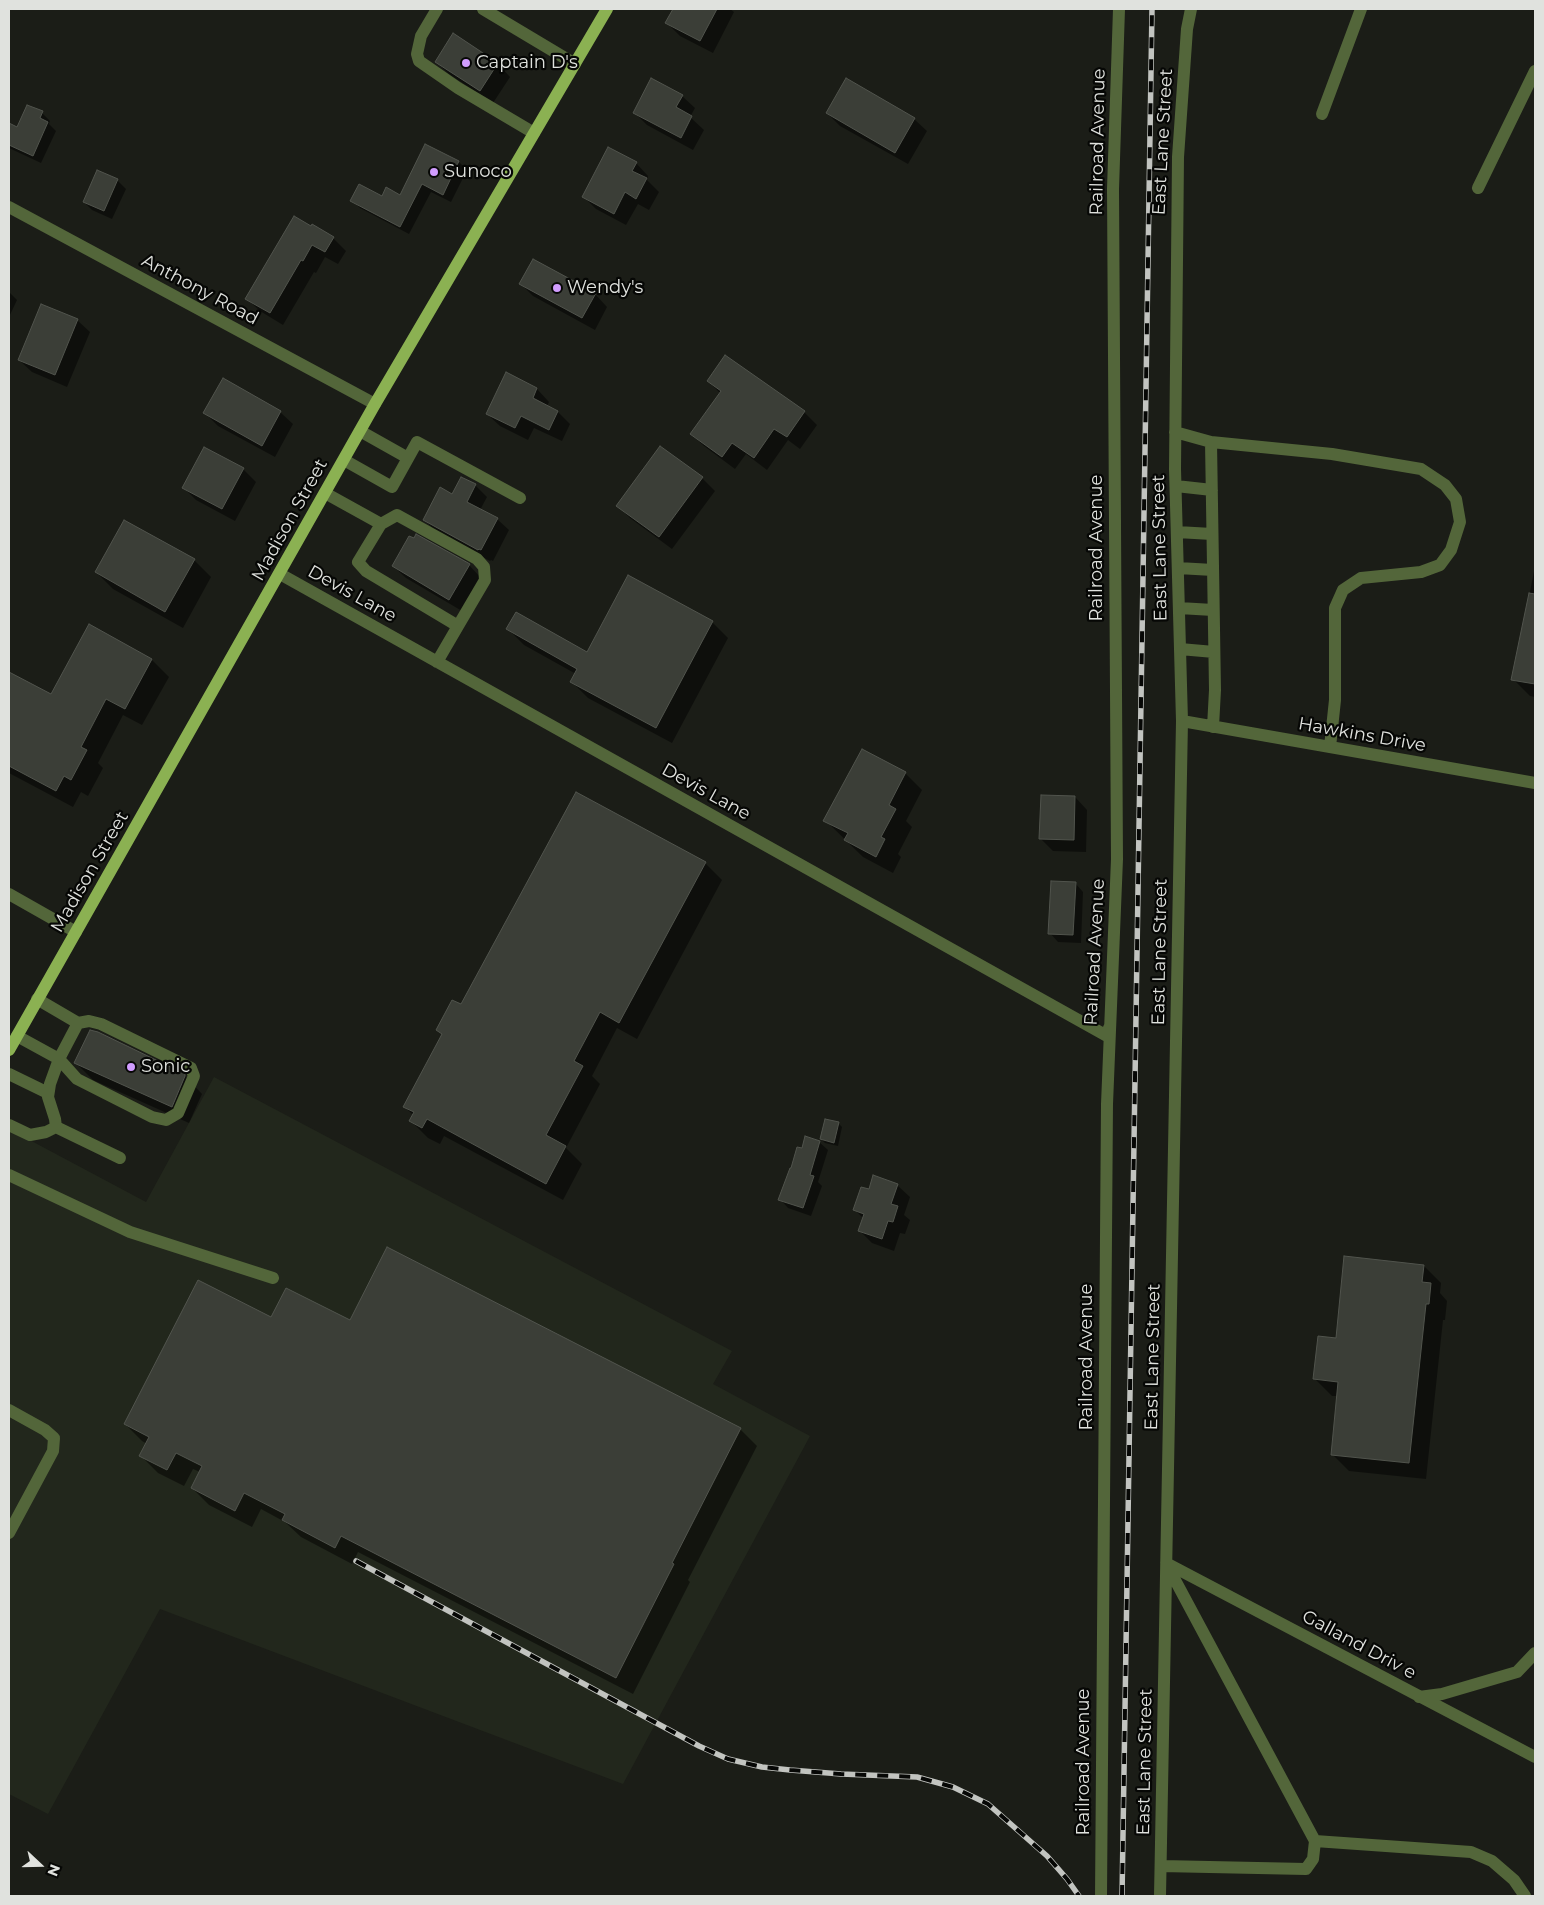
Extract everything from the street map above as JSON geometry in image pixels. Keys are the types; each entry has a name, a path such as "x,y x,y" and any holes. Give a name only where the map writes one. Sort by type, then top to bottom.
{"main road":[{"name":"Madison Street","path":"9,1050 375,404 607,9"}],"street":[{"path":"437,9 421,36 417,54 419,61 458,88 534,133"},
{"path":"483,9 575,64"},
{"name":"Railroad Avenue","path":"1101,1896 1107,1104 1117,859 1113,189 1119,9"},
{"name":"East Lane Street","path":"1160,1896 1182,721 1176,486 1178,157 1187,30 1191,9"},
{"path":"1322,114 1361,9"},
{"path":"1478,188 1535,71"},
{"name":"Anthony Road","path":"9,206 375,404"},
{"path":"360,431 408,458"},
{"path":"1176,432 1211,442 1332,454 1421,469 1445,484 1456,499 1460,522 1451,550 1440,565 1421,572 1361,578 1343,590 1335,608 1335,700 1330,747"},
{"path":"344,460 392,487 417,442 520,498"},
{"path":"1211,442 1214,652 1213,727"},
{"path":"1176,486 1212,490"},
{"path":"325,493 381,524"},
{"path":"437,662 485,580 484,566 477,559 397,515 381,524 358,562 366,571 458,626"},
{"path":"1177,532 1212,534"},
{"path":"1178,568 1213,570"},
{"name":"Devis Lane","path":"280,574 1107,1036 1109,1027"},
{"path":"1179,608 1213,610"},
{"path":"1180,649 1214,652"},
{"name":"Hawkins Drive","path":"1182,721 1535,783"},
{"path":"9,894 76,932"},
{"path":"16,1036 58,1059 77,1079 152,1117 166,1120 178,1113 194,1076 191,1068 101,1024 89,1021 78,1023 37,999"},
{"path":"56,1127 48,1093 58,1059 78,1023"},
{"path":"9,1074 48,1093"},
{"path":"9,1125 30,1134 46,1132 56,1127"},
{"path":"56,1127 120,1158"},
{"path":"9,1175 130,1232 274,1278"},
{"path":"9,1410 45,1430 54,1438 53,1451 9,1533"},
{"path":"1161,1866 1306,1869 1313,1859 1315,1841 1166,1563"},
{"name":"Galland Driv e","path":"1166,1563 1535,1757"},
{"path":"1419,1697 1442,1694 1517,1672 1535,1653"},
{"path":"1315,1841 1471,1852 1492,1861 1514,1880 1525,1896"}],"shaded area":[{"path":"214,1077 732,1351 713,1384 810,1436 623,1784 160,1609 48,1814 9,1794 9,1129 146,1202"}],"building":[{"path":"673,9 717,9 700,41 665,23"},
{"name":"Captain D's","path":"453,33 498,63 480,91 435,62"},
{"path":"651,78 683,95 676,107 692,116 681,138 633,113"},
{"path":"846,78 915,118 895,153 826,113"},
{"path":"27,105 43,111 40,118 48,122 33,156 9,145 9,123 17,127"},
{"path":"425,144 459,161 443,195 422,184 400,227 350,201 359,184 382,196 386,187 400,195"},
{"path":"608,147 637,162 632,171 647,178 636,199 625,192 614,214 582,197"},
{"path":"97,170 118,179 104,211 83,202"},
{"path":"294,216 334,237 325,252 312,245 270,313 245,299"},
{"name":"Wendy's","path":"533,259 596,293 582,318 519,284"},
{"path":"41,304 78,319 55,375 18,360"},
{"path":"725,355 805,411 787,437 774,429 754,458 732,443 722,457 690,434 721,391 707,381"},
{"path":"506,372 537,388 533,398 558,411 549,430 521,416 515,428 486,414"},
{"path":"223,378 281,411 262,446 203,413"},
{"path":"660,446 703,477 659,537 616,506"},
{"path":"204,447 244,468 222,509 182,488"},
{"path":"461,477 476,484 467,502 498,518 481,550 423,520 440,487 452,494"},
{"path":"124,520 195,559 165,612 95,572"},
{"path":"416,534 470,564 449,600 392,566 409,536 414,538"},
{"path":"628,575 713,621 656,728 570,682 577,669 506,629 516,612 587,652"},
{"path":"1529,593 1535,594 1535,684 1511,680"},
{"path":"89,624 152,659 125,709 106,699 81,747 87,750 71,780 64,776 56,791 9,766 9,672 51,694"},
{"path":"862,749 906,772 889,805 896,809 881,837 885,839 876,857 844,840 848,833 823,821"},
{"path":"576,792 706,862 619,1023 600,1012 574,1061 583,1066 546,1135 566,1146 546,1184 427,1119 422,1128 409,1121 414,1112 403,1107 442,1034 436,1030 452,1000 461,1004"},
{"path":"1041,795 1075,796 1074,840 1039,839"},
{"path":"1051,881 1076,882 1073,935 1048,934"},
{"name":"Sonic","path":"90,1030 98,1032 185,1074 172,1107 74,1063"},
{"path":"825,1119 839,1122 834,1143 820,1139"},
{"path":"805,1136 820,1141 810,1175 814,1176 803,1208 778,1200 797,1147 802,1148"},
{"path":"873,1175 898,1184 891,1204 898,1206 893,1222 888,1221 882,1239 858,1231 864,1214 853,1210 861,1187 869,1189"},
{"path":"387,1247 741,1428 616,1678 341,1536 335,1548 282,1520 285,1514 244,1493 235,1511 191,1488 202,1466 176,1453 167,1470 139,1456 149,1437 124,1424 198,1280 271,1317 286,1288 350,1320"},
{"path":"1344,1256 1424,1265 1422,1282 1431,1283 1429,1304 1426,1304 1409,1463 1331,1455 1338,1382 1313,1379 1318,1336 1336,1338"}],"railway":[{"path":"1122,1896 1152,9"},
{"path":"356,1561 699,1746 728,1759 762,1767 790,1770 917,1777 953,1787 988,1804 1047,1856 1079,1896"}],"place":[{"name":"Captain D's","path":"466,63"},
{"name":"Sunoco","path":"434,172"},
{"name":"Wendy's","path":"557,288"},
{"name":"Sonic","path":"131,1067"}]}
